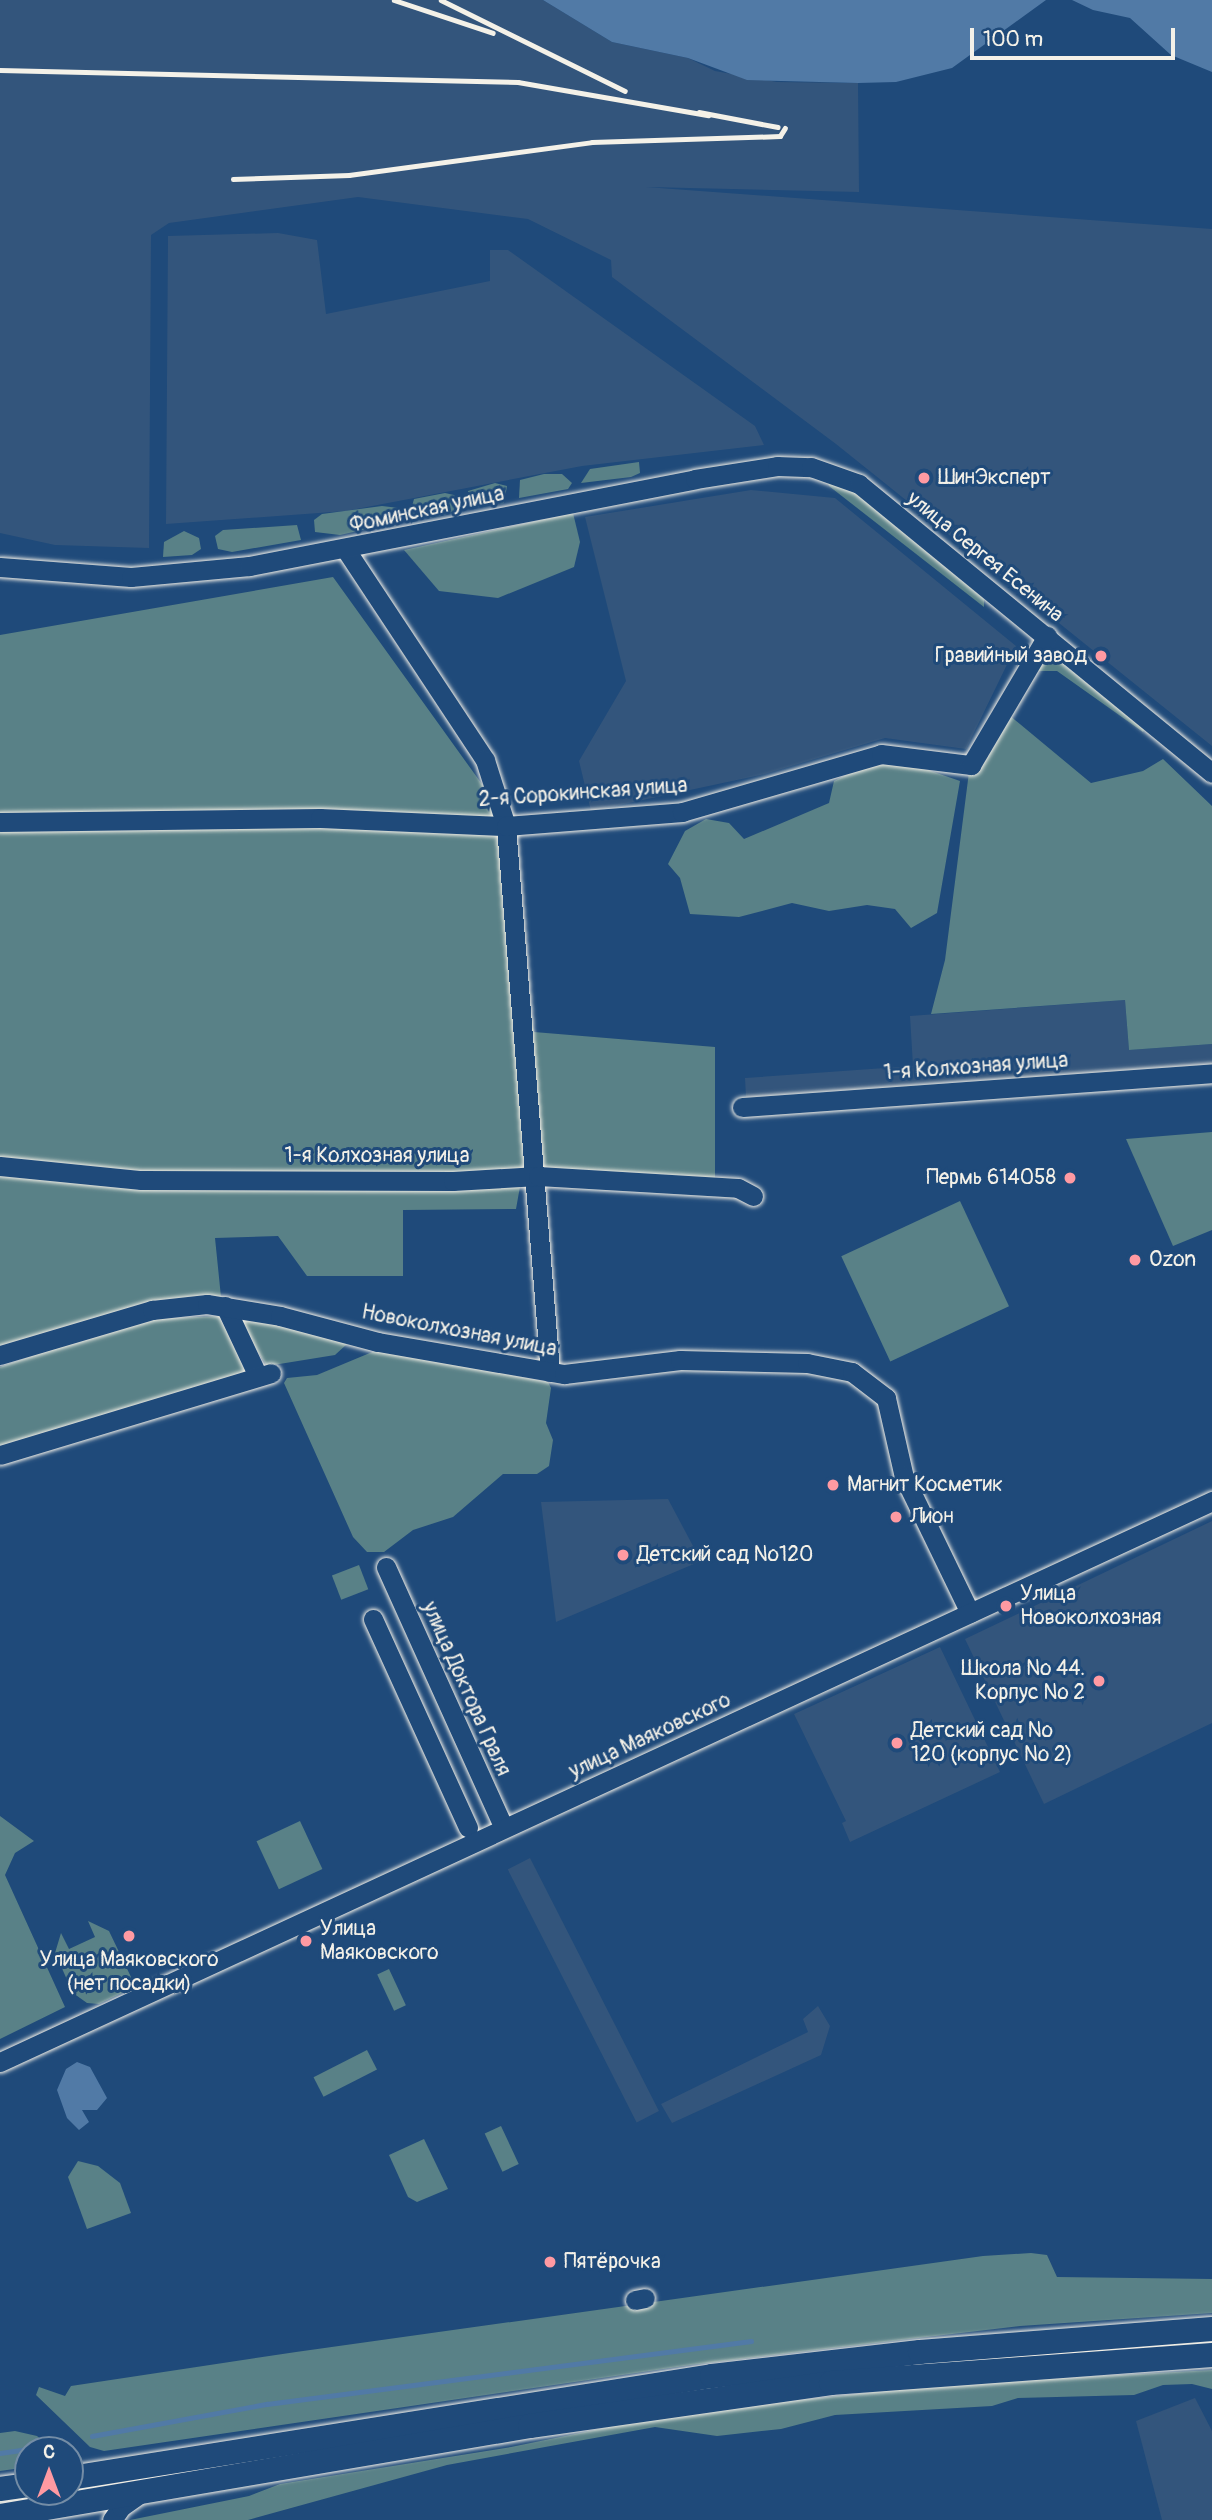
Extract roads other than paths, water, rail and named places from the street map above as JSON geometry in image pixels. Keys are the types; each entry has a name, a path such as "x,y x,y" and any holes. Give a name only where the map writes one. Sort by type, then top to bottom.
{"main road":[{"path":"84,2476 655,2383 1113,2334 1212,2329"},
{"path":"6,2515 158,2486 831,2383 1212,2355"}],"street":[{"name":"Фоминская улица","path":"0,567 145,576 346,550 761,468 811,467 859,484"},
{"name":"улица Сергея Есенина","path":"859,484 1212,773"},
{"path":"346,550 485,760 506,826 538,1176 550,1372"},
{"name":"2-я Сорокинская улица","path":"0,822 320,818 506,826 682,812 881,754 971,765 1047,636"},
{"name":"1-я Колхозная улица","path":"743,1107 1212,1073"},
{"name":"1-я Колхозная улица","path":"0,1166 141,1180 453,1181 538,1176 738,1188 752,1196"},
{"path":"0,1455 265,1374 226,1306"},
{"name":"Новоколхозная улица","path":"0,1354 152,1310 226,1306 378,1342 550,1372 680,1360 807,1363 852,1372 886,1398 904,1477 970,1613"},
{"name":"улица Маяковского","path":"0,2062 1212,1501"},
{"name":"улица Доктора Граля","path":"386,1567 504,1828"},
{"path":"373,1619 468,1827"},
{"path":"111,2520 126,2502 158,2486"},
{"path":"6,2515 38,2513 66,2520"}],"waterway":[{"path":"92,2436 267,2404 751,2341"},
{"path":"0,2453 14,2451"}],"railway":[{"path":"394,0 493,33"},
{"path":"441,0 625,91"},
{"path":"0,70 518,82 708,115"},
{"path":"699,112 778,127"},
{"path":"233,179 349,175 592,142 780,136 785,128"}],"place":[{"name":"ШинЭксперт","path":"924,478"},
{"name":"Гравийный завод","path":"1101,656"},
{"name":"Пермь 614058","path":"1070,1178"},
{"name":"Ozon","path":"1135,1260"},
{"name":"Магнит Косметик","path":"833,1485"},
{"name":"Лион","path":"896,1517"},
{"name":"Детский сад №120","path":"623,1555"},
{"name":"Улица Новоколхозная","path":"1006,1606"},
{"name":"Школа № 44. Корпус № 2","path":"1099,1681"},
{"name":"Детский сад № 120 (корпус № 2)","path":"897,1743"},
{"name":"Улица Маяковского (нет посадки)","path":"129,1936"},
{"name":"Улица Маяковского","path":"306,1941"},
{"name":"Пятёрочка","path":"550,2262"}]}
